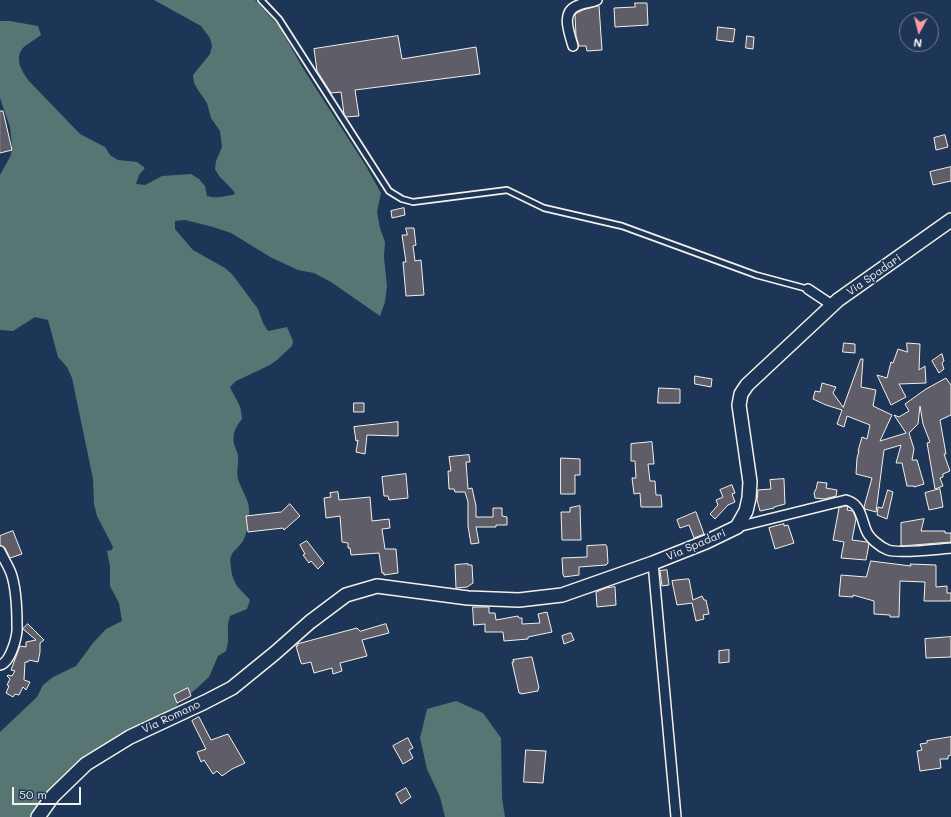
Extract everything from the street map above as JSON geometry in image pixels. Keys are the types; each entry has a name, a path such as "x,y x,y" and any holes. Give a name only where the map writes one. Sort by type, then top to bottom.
{"street":[{"path":"573,46 568,29 568,14 571,9 579,5 597,0"},
{"name":"Via Spadari","path":"310,622 346,595 377,586 468,598 519,600 562,596 654,563 706,542 737,527 746,512 749,498 750,482 739,405 742,394 747,385 832,305 951,220"},
{"path":"808,289 832,305"},
{"path":"737,527 846,500 852,502 857,507 861,514 866,531 875,542 889,551 951,548"},
{"path":"0,551 10,571 13,583 18,626 16,638 8,659 0,665"},
{"path":"654,563 676,817"},
{"name":"Via Romano","path":"38,817 53,796 86,764 130,737 232,688 276,653 310,622"}],"lane":[{"path":"261,0 279,19 389,191 402,199 413,202 507,190 544,208 622,226 756,275 808,289"}],"green space":[{"path":"154,0 255,0 279,26 304,70 366,166 381,193 377,212 380,228 385,242 384,257 387,286 385,302 380,316 331,282 314,273 298,270 272,258 231,233 185,220 175,221 175,229 193,250 225,268 232,274 258,309 263,323 268,331 287,327 293,341 292,346 270,365 236,381 230,387 239,405 242,419 235,430 234,445 238,455 238,479 247,501 249,511 248,525 243,541 232,554 230,562 235,583 250,600 247,609 230,616 226,651 218,656 209,677 190,694 183,697 176,707 121,737 68,773 43,798 31,817 0,817 0,732 37,697 43,685 53,677 76,666 93,643 106,629 122,621 119,603 110,586 110,566 107,551 112,550 113,547 97,516 94,504 93,479 72,378 67,367 58,357 48,320 35,317 13,331 0,330 0,175 11,155 12,145 10,127 0,98 0,21 10,21 38,26 41,35 25,46 19,55 23,72 29,81 80,134 105,147 110,155 118,160 137,162 145,168 139,175 136,184 145,185 162,176 191,174 199,179 205,186 207,196 217,197 233,195 235,193 219,176 215,169 216,161 222,147 220,131 211,118 207,103 194,83 193,75 210,54 212,46 210,38 201,26"},
{"path":"456,701 483,713 501,738 502,798 505,817 445,817 440,797 427,769 420,738 427,709"}],"building":[{"path":"635,3 647,3 648,25 615,27 614,8 635,7"},
{"path":"599,6 602,50 587,51 586,46 579,46 576,36 575,14 583,10"},
{"path":"718,27 735,29 733,42 717,40"},
{"path":"398,36 402,59 476,47 480,74 355,90 359,116 346,117 344,114 341,92 331,93 317,71 314,49"},
{"path":"747,36 754,37 753,49 746,48"},
{"path":"0,111 3,111 12,150 0,153"},
{"path":"945,135 948,147 936,150 934,138"},
{"path":"951,167 951,181 933,185 930,172"},
{"path":"404,208 405,215 392,218 391,211"},
{"path":"406,228 414,228 416,245 413,246 415,261 421,260 424,295 406,296 403,262 406,262 402,235 407,235"},
{"path":"844,343 855,344 855,353 843,352"},
{"path":"907,343 920,344 919,370 925,366 926,383 899,384 906,397 891,405 877,375 887,378 891,362 893,363 898,349 907,352"},
{"path":"942,354 944,369 939,373 932,361"},
{"path":"861,359 863,359 861,387 876,390 873,406 892,415 880,441 906,433 894,415 899,417 909,411 905,404 926,389 946,378 951,385 951,415 940,420 946,454 944,454 950,471 943,474 943,477 940,478 943,486 935,489 927,443 930,442 923,424 920,406 918,424 909,433 914,449 912,460 917,460 924,484 914,487 907,486 902,463 896,463 901,445 884,450 876,512 865,509 864,507 872,478 856,474 858,451 862,437 867,439 870,425 847,416 844,427 837,424 842,410 813,399 815,391 820,392 822,383 836,387 833,393 843,407"},
{"path":"695,376 712,379 711,387 695,384"},
{"path":"659,388 680,389 680,403 658,403"},
{"path":"354,403 364,403 364,412 354,412"},
{"path":"398,422 398,436 367,435 365,454 356,452 358,440 356,441 354,427"},
{"path":"652,442 654,464 648,464 650,481 655,481 656,495 661,495 662,507 641,507 640,493 634,494 632,478 636,478 635,461 631,461 631,444"},
{"path":"469,455 470,462 466,462 468,489 472,488 476,506 476,517 493,517 493,508 502,508 502,516 507,517 507,525 496,525 496,527 476,527 479,543 471,544 468,526 468,502 465,492 455,492 454,489 449,489 448,471 451,471 449,457"},
{"path":"561,458 580,459 580,475 575,475 575,494 561,494"},
{"path":"406,474 408,498 389,500 388,496 384,496 382,477"},
{"path":"784,479 785,504 760,511 757,500 758,490 771,489 770,480"},
{"path":"818,482 827,483 826,488 837,490 836,496 824,499 815,498 814,493"},
{"path":"732,485 735,493 732,494 735,502 728,505 715,519 710,514 718,505 716,500 723,497 720,490"},
{"path":"940,489 943,507 929,510 925,493"},
{"path":"888,490 893,492 887,519 877,515 878,507 882,508"},
{"path":"338,492 339,500 370,497 372,521 389,519 390,528 382,529 385,549 396,549 398,573 384,575 384,573 382,573 379,553 351,555 350,548 348,548 348,543 342,542 340,516 326,518 324,498 331,497 330,493"},
{"path":"290,504 300,516 284,530 283,528 248,532 246,516 281,512"},
{"path":"580,506 581,540 562,540 561,512 570,512 570,508"},
{"path":"846,506 848,507 847,510 853,511 856,519 852,540 867,542 869,544 866,560 841,558 844,542 833,540 839,508"},
{"path":"696,512 704,534 694,538 689,525 680,528 677,520"},
{"path":"924,519 921,531 945,531 945,533 951,533 951,542 901,546 901,523"},
{"path":"784,524 784,526 788,525 794,543 775,549 769,528"},
{"path":"13,531 22,554 10,558 5,548 0,545 0,536"},
{"path":"307,541 324,563 318,569 311,561 309,563 303,555 305,554 300,545"},
{"path":"606,545 608,563 606,565 579,567 579,575 564,577 562,558 587,557 587,546"},
{"path":"871,561 911,566 910,564 936,565 936,587 947,586 947,593 951,593 951,601 924,601 925,582 900,581 899,617 890,617 890,615 874,614 874,601 853,595 853,597 839,596 841,575 866,577"},
{"path":"455,565 472,565 473,583 467,587 456,588"},
{"path":"667,570 669,585 662,586 660,571"},
{"path":"689,579 693,600 702,596 704,600 706,600 709,614 703,615 704,619 696,621 692,603 677,605 672,581"},
{"path":"615,587 616,605 597,607 596,592 606,588"},
{"path":"473,607 489,607 489,613 495,613 496,620 518,616 519,618 522,618 522,624 540,623 538,614 547,612 552,632 528,637 528,639 504,641 503,632 485,632 485,624 474,625"},
{"path":"28,624 44,640 40,643 38,662 29,660 28,662 25,662 24,680 30,682 26,690 23,687 19,695 15,694 13,697 6,693 9,686 7,685 10,679 7,676 12,676 15,671 11,670 20,646 26,647 26,642 36,640 23,629"},
{"path":"386,624 389,633 362,640 367,656 340,663 342,671 333,674 332,668 314,673 311,662 301,663 296,646 298,646 297,644 357,628 360,631"},
{"path":"571,633 574,640 564,644 562,636"},
{"path":"951,637 951,657 926,658 925,639"},
{"path":"729,650 729,662 719,663 719,651"},
{"path":"532,657 539,688 538,691 521,694 519,693 512,662 514,662 513,660"},
{"path":"188,688 191,696 177,703 174,695"},
{"path":"199,717 211,740 228,734 245,763 222,776 217,771 213,774 204,760 201,762 197,752 206,749 192,721"},
{"path":"951,737 951,755 948,756 948,759 940,759 941,768 920,771 917,751 922,750 920,744 927,743 927,741"},
{"path":"408,738 413,748 409,750 413,758 403,764 393,746"},
{"path":"526,750 546,751 543,783 524,782"},
{"path":"406,788 411,797 401,804 396,794"}]}
